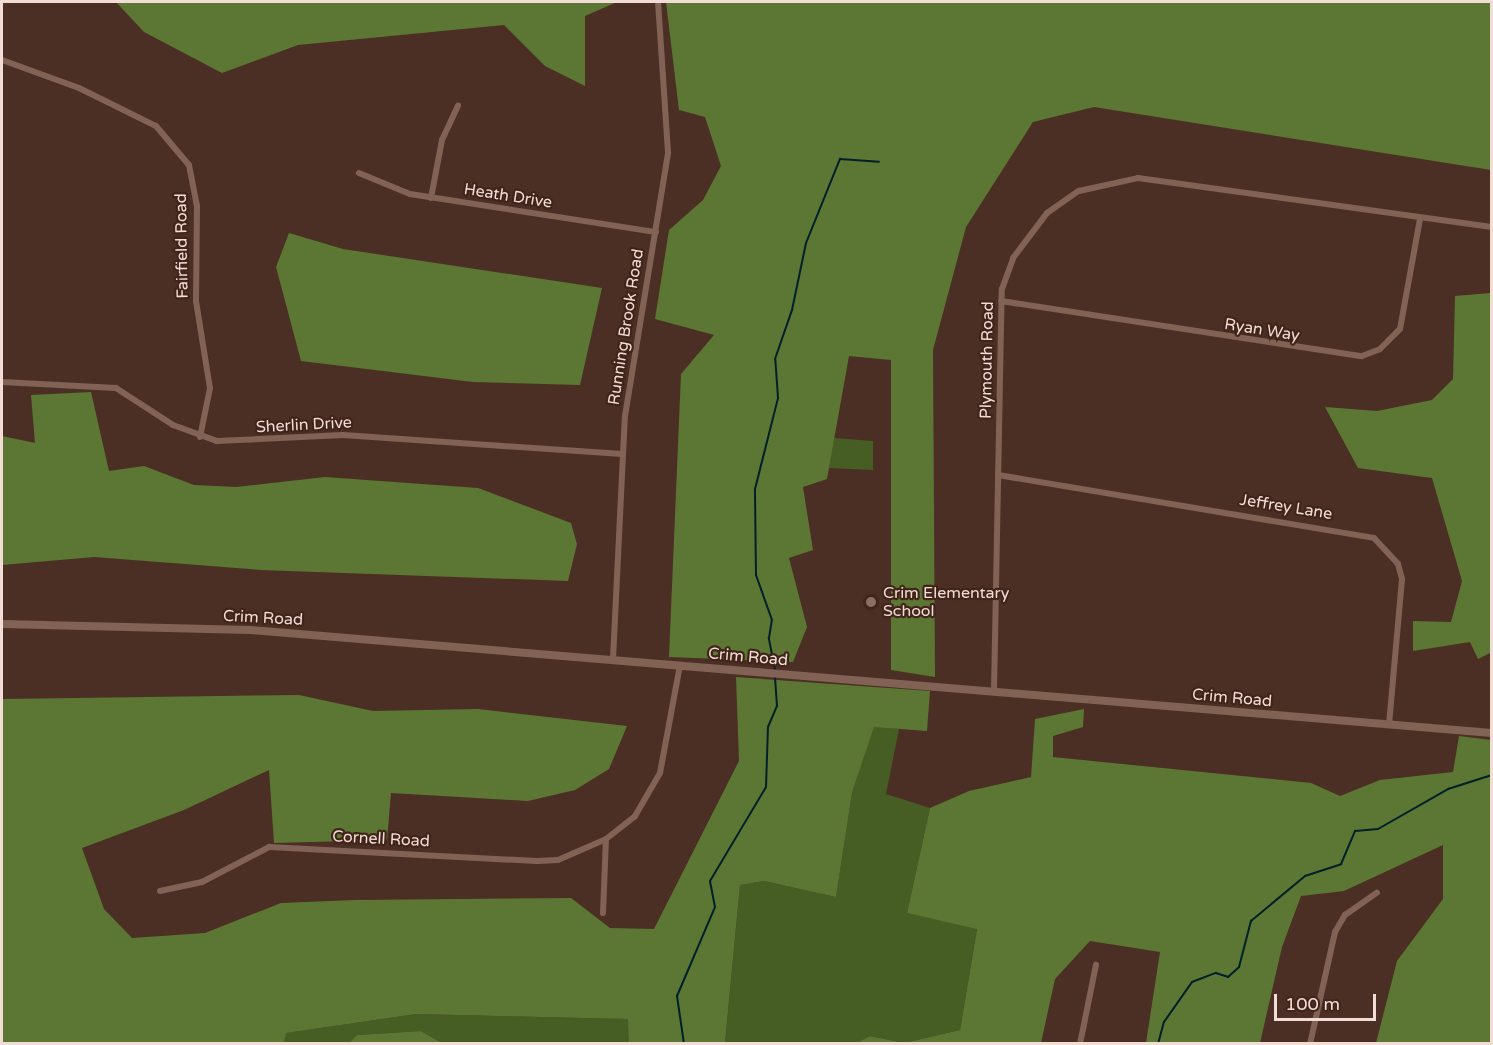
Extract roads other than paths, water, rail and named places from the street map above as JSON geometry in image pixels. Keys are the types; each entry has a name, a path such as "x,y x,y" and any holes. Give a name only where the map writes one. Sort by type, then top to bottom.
{"street":[{"name":"Running Brook Road","path":"613,659 621,454 668,152 658,2"},
{"name":"Fairfield Road","path":"2,60 79,88 156,126 189,165 197,206 196,300 210,388 200,437"},
{"path":"431,198 442,140 458,105"},
{"name":"Heath Drive","path":"359,173 431,198 656,232"},
{"name":"Plymouth Road","path":"994,691 1001,301 1013,258 1041,220 1079,191 1116,180 1168,181 1420,219 1491,227"},
{"name":"Ryan Way","path":"1001,301 1362,356 1380,349 1400,329 1420,219"},
{"name":"Sherlin Drive","path":"2,382 116,388 200,437 243,442 343,435 621,454"},
{"name":"Jeffrey Lane","path":"998,475 1374,538 1398,564 1402,579 1389,724"},
{"name":"Crim Road","path":"2,624 250,630 1491,733"},
{"name":"Cornell Road","path":"160,891 202,882 269,847 537,861 558,860 606,839 635,816 660,773 680,665"},
{"path":"603,914 606,839"},
{"path":"1310,1044 1335,932 1345,915 1377,893"},
{"path":"1080,1044 1096,965"}],"waterway":[{"path":"775,670 769,638 772,620 756,575 755,489 778,398 775,359 792,310 806,243 840,159 879,162"},
{"path":"684,1044 677,996 715,907 710,881 766,787 768,727 777,706 775,676"},
{"path":"1158,1044 1164,1022 1192,982 1216,973 1228,977 1239,967 1251,921 1305,876 1341,864 1355,831 1378,829 1448,789 1492,775"}],"place":[{"name":"Crim Elementary School","path":"871,602"}]}
